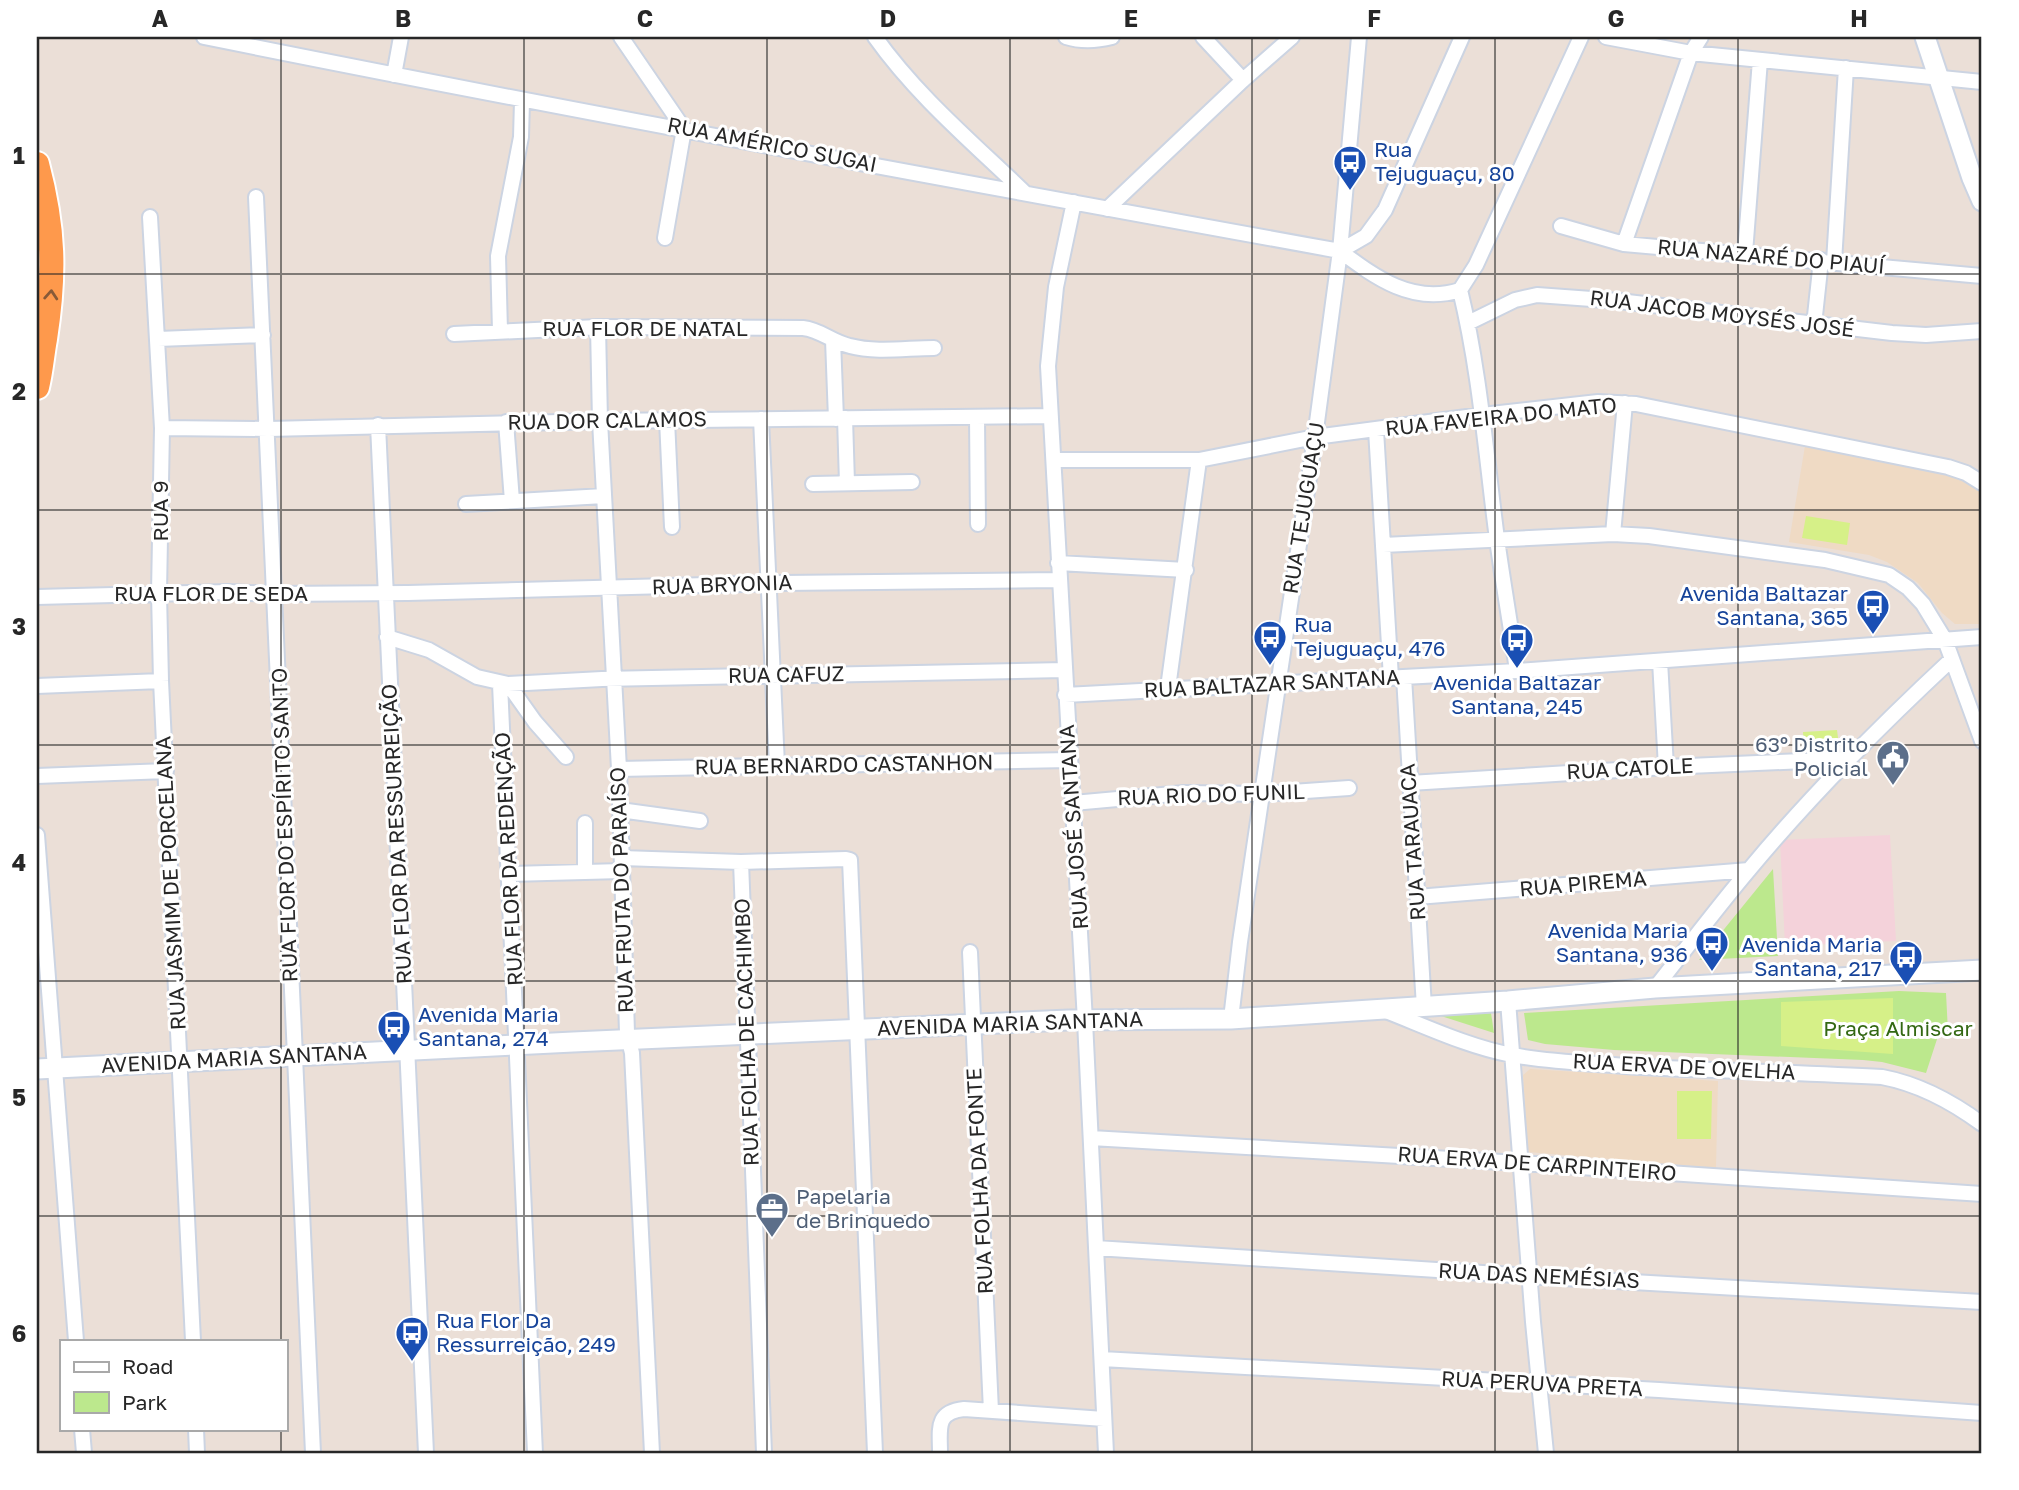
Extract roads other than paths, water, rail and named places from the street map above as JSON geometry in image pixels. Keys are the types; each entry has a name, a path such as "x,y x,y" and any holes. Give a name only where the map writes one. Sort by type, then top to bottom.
{"highway":[{"path":"37,164 47,203 52,250 51,298 37,387"}],"street":[{"name":"RUA AMÉRICO SUGAI","path":"204,37 522,101 1340,251"},
{"path":"394,75 401,37"},
{"path":"621,37 684,129 665,238"},
{"path":"1066,37 1079,41 1112,37"},
{"path":"1203,37 1243,79"},
{"path":"1107,209 1243,79 1292,37"},
{"name":"RUA TEJUGUAÇU","path":"1231,1019 1340,251 1359,37"},
{"path":"1460,290 1432,295 1409,292 1387,284 1340,251 1366,236 1385,210 1462,37"},
{"path":"1517,671 1482,415 1468,323 1460,290 1476,265 1581,37"},
{"path":"1606,37 1691,53 1982,82"},
{"path":"1624,244 1691,53 1701,37"},
{"path":"1925,37 1937,76 1977,178 1982,201"},
{"path":"880,38 891,59 940,113 1024,193"},
{"path":"1745,253 1760,60"},
{"path":"1814,325 1827,261 1846,68"},
{"path":"500,331 499,247 521,137 522,101"},
{"name":"RUA FLOR DO ESPÍRITO SANTO","path":"256,197 313,1453"},
{"name":"RUA JOSÉ SANTANA","path":"1074,202 1056,287 1048,366 1106,1453"},
{"path":"150,217 162,428"},
{"name":"RUA NAZARÉ DO PIAUÍ","path":"1561,226 1624,244 1982,276"},
{"name":"RUA JACOB MOYSÉS JOSÉ","path":"1468,323 1515,300 1537,295 1619,301 1814,325 1926,335 1982,331"},
{"name":"RUA FLOR DE NATAL","path":"454,334 598,327 803,328 814,329 847,346 870,349 934,348"},
{"name":"RUA FRUTA DO PARAÍSO","path":"598,327 600,421 619,769 627,1033 632,1053 652,1453"},
{"path":"158,339 263,335"},
{"path":"833,340 847,483"},
{"name":"RUA FAVEIRA DO MATO","path":"1054,460 1199,460 1315,438 1598,402 1625,403 1948,467 1966,473 1982,483"},
{"path":"1613,534 1625,403"},
{"name":"RUA DOR CALAMOS","path":"162,428 268,429 506,422 1051,416"},
{"path":"977,417 978,524"},
{"path":"761,419 777,765"},
{"path":"667,420 672,527"},
{"path":"506,422 512,501"},
{"name":"RUA FLOR DA RESSURREIÇÃO","path":"378,425 426,1453"},
{"name":"RUA 9","path":"159,593 162,428"},
{"name":"RUA TARAUACA","path":"1376,430 1383,545 1410,783 1424,1007"},
{"path":"1168,688 1199,460"},
{"path":"813,484 912,482"},
{"path":"466,504 604,496"},
{"path":"1383,545 1613,534 1649,536 1825,561 1889,575 1908,588 1923,604 1945,639 1982,741"},
{"path":"1058,563 1186,570"},
{"name":"RUA BRYONIA","path":"385,593 1059,580"},
{"name":"RUA FLOR DE SEDA","path":"37,597 228,592 385,593"},
{"name":"RUA JASMIM DE PORCELANA","path":"159,593 192,1340"},
{"path":"387,637 429,650 477,677 504,684 566,757"},
{"name":"RUA BALTAZAR SANTANA","path":"1065,695 1517,671 1982,637"},
{"path":"1655,988 1749,870 1850,758 1952,659"},
{"path":"1660,661 1666,767"},
{"name":"RUA CAFUZ","path":"504,684 772,675 1064,670"},
{"path":"37,686 161,681"},
{"name":"RUA FLOR DA REDENÇÃO","path":"504,684 535,1453"},
{"name":"RUA CATOLE","path":"1410,783 1850,758"},
{"name":"RUA BERNARDO CASTANHON","path":"619,769 1070,760"},
{"path":"37,776 166,771"},
{"name":"RUA RIO DO FUNIL","path":"1073,803 1184,793 1263,794 1349,788"},
{"path":"620,810 700,821"},
{"path":"584,822 585,871"},
{"path":"37,835 46,1068 76,1340"},
{"path":"510,874 585,871 622,864 850,860 875,1453"},
{"name":"RUA FOLHA DE CACHIMBO","path":"741,862 764,1453"},
{"name":"RUA PIREMA","path":"1416,897 1749,870"},
{"name":"RUA FOLHA DA FONTE","path":"970,952 991,1411"},
{"name":"AVENIDA MARIA SANTANA","path":"46,1068 973,1025 1231,1019 1508,1001 1655,988 1982,970"},
{"path":"1508,1001 1546,1453"},
{"name":"RUA ERVA DE OVELHA","path":"1381,1009 1436,1031 1511,1055 1661,1068 1882,1076 1907,1082 1948,1100 1982,1124"},
{"name":"RUA ERVA DE CARPINTEIRO","path":"1091,1138 1982,1194"},
{"name":"RUA DAS NEMÉSIAS","path":"1096,1248 1982,1302"},
{"name":"RUA PERUVA PRETA","path":"1102,1359 1982,1413"},
{"path":"940,1453 940,1427 945,1414 952,1410 1104,1419"},
{"path":"82,1430 84,1453"},
{"path":"196,1430 197,1453"}],"place":[{"name":"Rua Tejuguaçu, 80","path":"1350,192"},
{"name":"Avenida Baltazar Santana, 365","path":"1873,636"},
{"name":"Rua Tejuguaçu, 476","path":"1270,667"},
{"name":"Avenida Baltazar Santana, 245","path":"1517,670"},
{"name":"63º Distrito Policial","path":"1893,787"},
{"name":"Avenida Maria Santana, 936","path":"1712,973"},
{"name":"Avenida Maria Santana, 217","path":"1906,987"},
{"name":"Avenida Maria Santana, 274","path":"394,1057"},
{"name":"Papelaria de Brinquedo","path":"772,1239"},
{"name":"Rua Flor Da Ressurreição, 249","path":"412,1363"}],"park label":[{"name":"Praça Almiscar","path":"1898,1029"}]}
